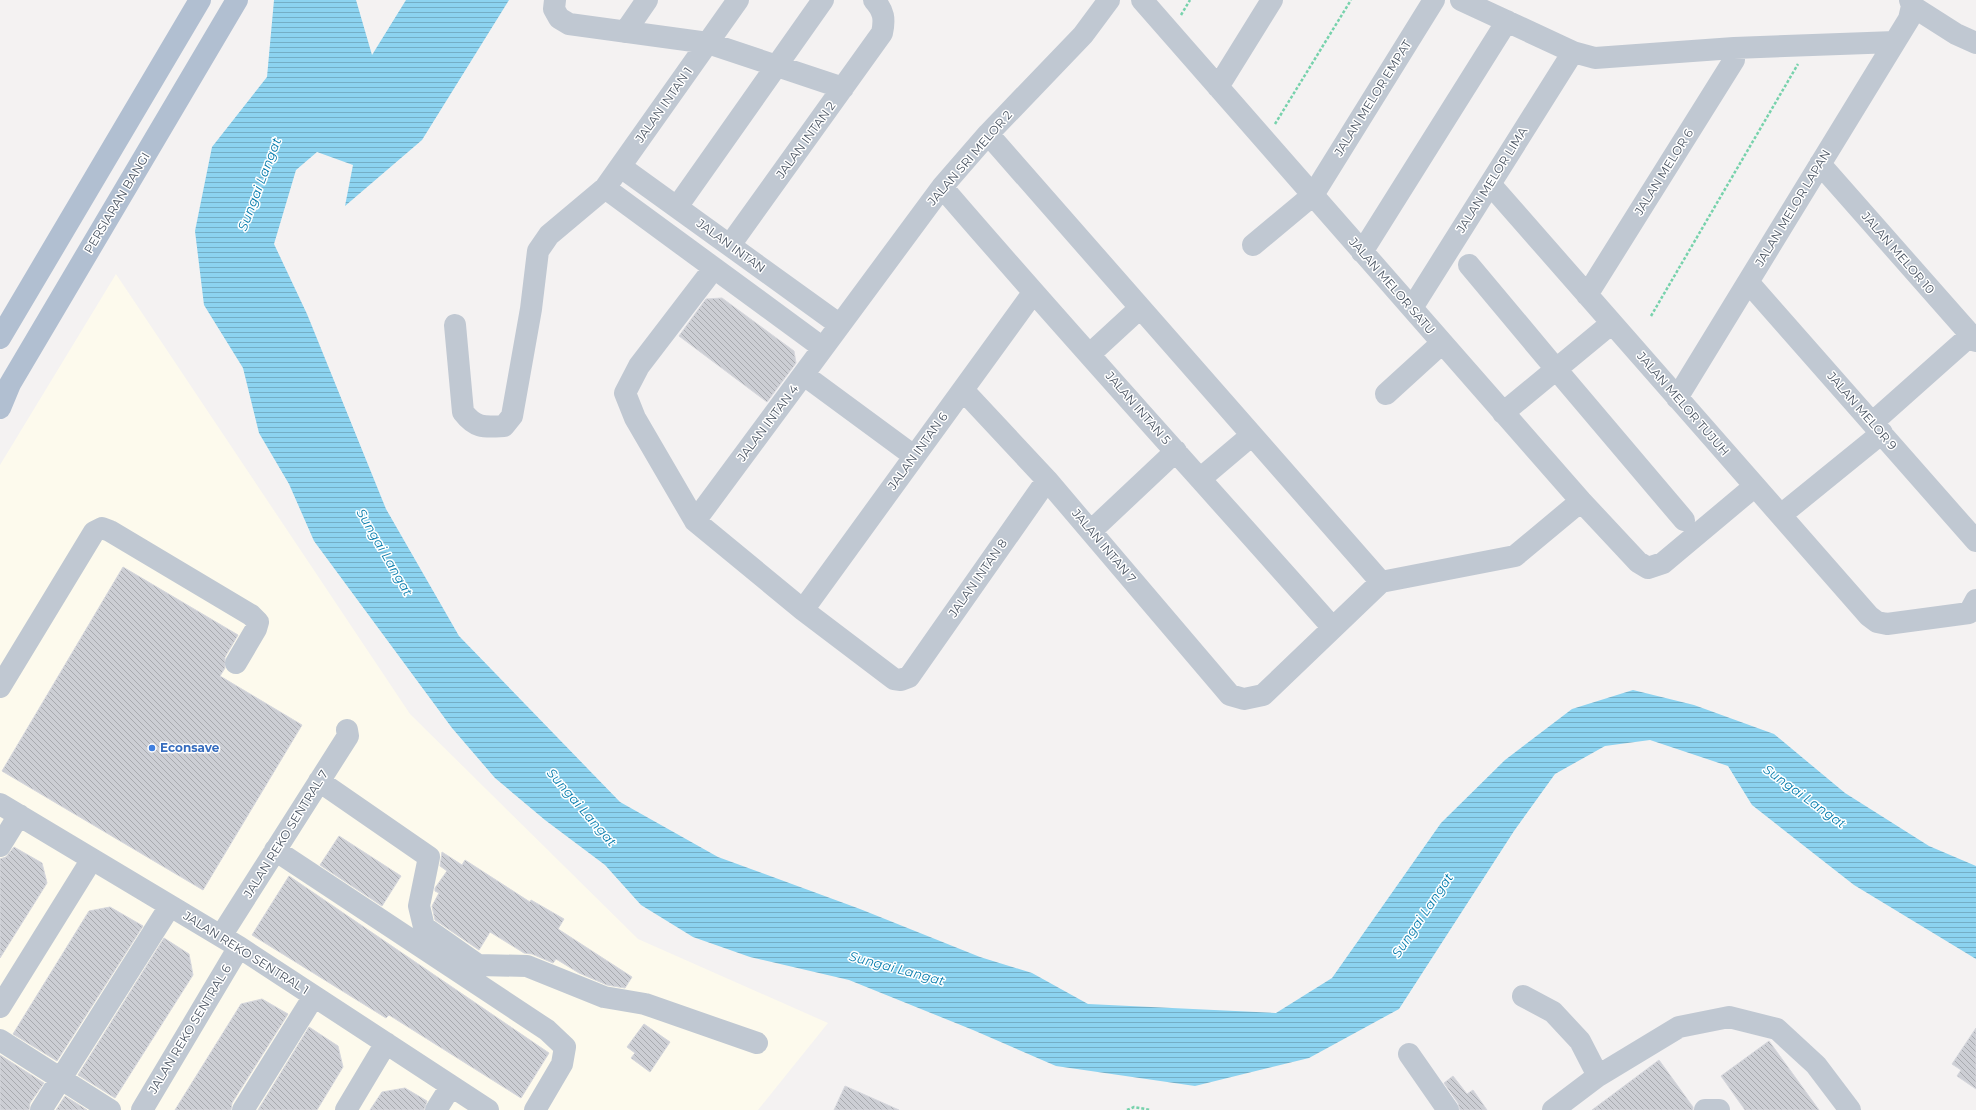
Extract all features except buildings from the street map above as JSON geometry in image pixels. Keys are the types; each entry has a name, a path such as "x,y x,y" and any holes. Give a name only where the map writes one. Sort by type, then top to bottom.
{"main road":[{"path":"0,338 200,0"},
{"name":"PERSIARAN BANGI","path":"0,408 5,392 237,0"}],"street":[{"path":"555,0 554,9 559,18 569,24 708,43 844,88"},
{"path":"625,32 647,0"},
{"name":"JALAN INTAN 1","path":"455,326 464,412 471,423 487,426 504,426 512,416 532,310 538,251 549,235 605,188 738,0"},
{"path":"678,207 823,0"},
{"name":"JALAN INTAN 2","path":"730,245 882,33 885,21 882,9 874,0"},
{"name":"JALAN SRI MELOR 2","path":"840,325 942,187 988,134 1083,35 1109,0"},
{"name":"JALAN MELOR SATU","path":"1142,0 1266,140 1503,413 1581,501 1638,562 1648,568 1663,563 1755,486"},
{"path":"1218,87 1272,0"},
{"name":"JALAN MELOR EMPAT","path":"1253,245 1313,195 1434,0"},
{"path":"1461,0 1573,52 1595,58 1734,48 1895,42"},
{"path":"1910,8 1976,44"},
{"name":"JALAN MELOR LAPAN","path":"1677,398 1895,42 1910,8"},
{"path":"1362,252 1507,22"},
{"name":"JALAN MELOR 6","path":"1587,295 1734,60 1734,48"},
{"name":"JALAN MELOR LIMA","path":"1412,308 1573,52"},
{"path":"988,134 1381,582"},
{"name":"JALAN MELOR 10","path":"1820,164 1974,338"},
{"name":"JALAN INTAN","path":"621,166 840,325"},
{"name":"JALAN MELOR TUJUH","path":"1490,184 1869,616 1877,622 1887,624 1974,609"},
{"name":"JALAN INTAN 5","path":"942,187 1033,293 1090,354 1333,628"},
{"path":"605,188 824,348"},
{"path":"1469,264 1684,520"},
{"path":"714,268 639,366 625,393 635,418 695,521 803,610"},
{"name":"JALAN MELOR 9","path":"1748,282 1976,541"},
{"name":"JALAN INTAN 6","path":"803,610 1033,293"},
{"path":"1090,354 1140,308"},
{"path":"1503,413 1612,323"},
{"name":"JALAN INTAN 4","path":"695,521 840,325"},
{"path":"1781,515 1974,338"},
{"path":"1386,394 1442,343"},
{"path":"804,375 914,456"},
{"name":"JALAN INTAN 7","path":"963,390 1047,480 1230,695 1244,699 1263,695 1333,628"},
{"path":"1200,479 1252,435"},
{"path":"1091,531 1176,451"},
{"name":"JALAN INTAN 8","path":"803,610 894,679 901,680 909,677 1047,480"},
{"path":"1333,628 1381,582 1515,556 1581,501"},
{"path":"0,687 94,532 102,528 110,531 251,615 258,622 256,630 236,663"},
{"name":"JALAN REKO SENTRAL 7","path":"221,936 348,736 347,730"},
{"path":"319,781 429,857 419,906 424,927 478,965 527,966 604,997 644,1004 757,1043"},
{"name":"JALAN REKO SENTRAL 1","path":"0,804 239,947 488,1110"},
{"path":"0,846 18,815"},
{"path":"275,850 547,1030 565,1047 562,1064 535,1110"},
{"path":"0,1007 92,859"},
{"path":"41,1110 170,906"},
{"name":"JALAN REKO SENTRAL 6","path":"142,1110 239,947"},
{"path":"243,1110 314,996"},
{"path":"1523,996 1553,1012 1580,1041 1598,1076"},
{"path":"1553,1110 1598,1076 1679,1027 1729,1017 1777,1029 1816,1065 1850,1110"},
{"path":"0,1040 110,1110"},
{"path":"346,1110 386,1043"},
{"path":"1409,1054 1448,1110"},
{"path":"436,1110 451,1086"},
{"path":"1705,1110 1719,1110"}],"path":[{"path":"1266,140 1351,0"},
{"path":"1651,316 1810,45"},
{"path":"1127,1110 1134,1107 1151,1110"}],"shaded area":[{"path":"116,274 410,714 638,939 828,1023 758,1110 0,1110 0,465"}],"water":[{"name":"Sungai Langat","path":"274,0 356,0 372,55 406,0 509,0 422,140 345,206 353,165 317,152 296,170 274,244 307,314 386,509 459,636 620,802 718,857 860,909 980,957 1032,973 1088,1004 1276,1013 1332,978 1441,823 1505,760 1572,709 1633,690 1694,705 1774,734 1845,793 1929,846 1976,866 1976,959 1854,885 1752,805 1728,766 1650,740 1605,746 1555,774 1514,831 1399,1009 1309,1058 1195,1086 1056,1066 973,1030 849,980 750,957 693,937 641,905 605,865 545,820 495,778 452,728 314,541 289,484 259,433 243,368 204,305 195,231 212,147 267,77"}],"place":[{"name":"Econsave","path":"152,748"}]}
